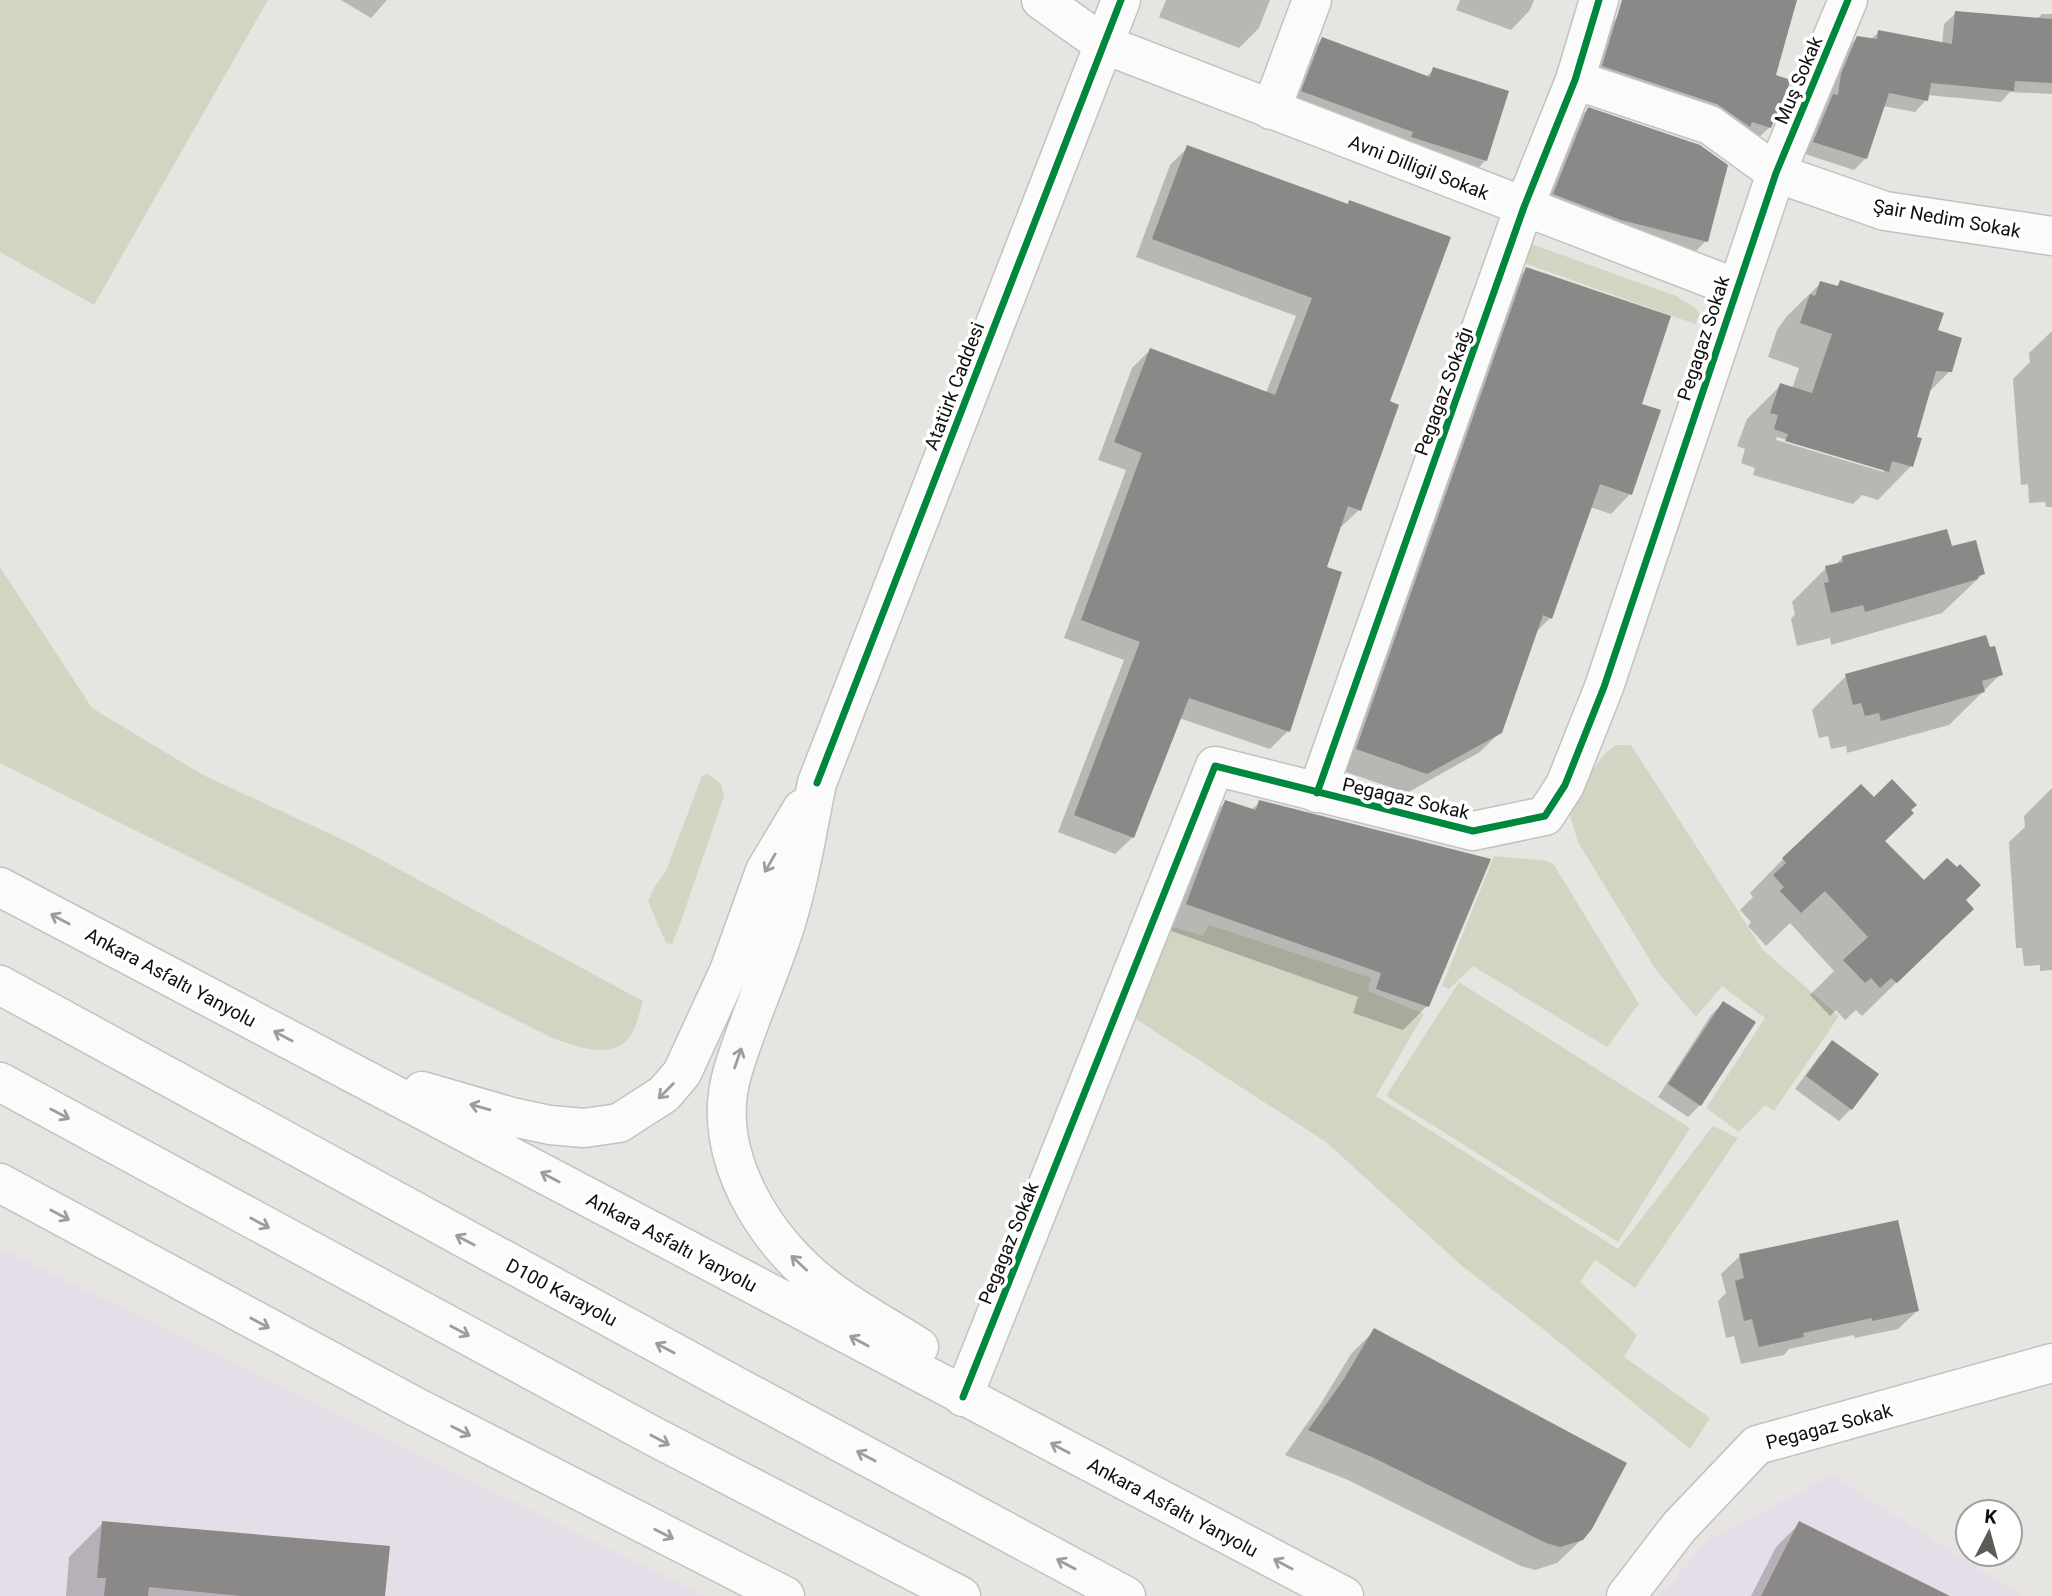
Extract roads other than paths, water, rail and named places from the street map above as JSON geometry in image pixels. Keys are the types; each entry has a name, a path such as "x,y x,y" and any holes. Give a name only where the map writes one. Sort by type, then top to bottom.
{"main road":[{"name":"Avni Dilligil Sokak","path":"1041,0 1103,44 1736,288"},
{"name":"Atatürk Caddesi","path":"817,783 1121,0"},
{"path":"1271,110 1312,0"},
{"name":"Pegagaz Sokağı","path":"1317,793 1524,207 1575,80 1599,0"},
{"name":"Muş Sokak","path":"1776,173 1848,0"},
{"name":"Şair Nedim Sokak","path":"1575,80 1710,125 1776,173 1885,211 2052,236"},
{"name":"Pegagaz Sokak","path":"963,1397 1215,766 1473,831 1545,817 1565,785 1604,687 1776,173"},
{"path":"344,1068 512,1117 550,1125 584,1128 619,1123 645,1108 664,1094 682,1073 729,971 765,871 817,783"},
{"path":"817,783 793,899 731,1077 727,1132 733,1159 755,1210 788,1253 828,1290 941,1361 963,1397"},
{"name":"Ankara Asfaltı Yanyolu","path":"0,887 1344,1596"},
{"name":"D100 Karayolu","path":"0,985 1126,1596"},
{"path":"0,1082 653,1436 961,1596"},
{"path":"0,1183 415,1407 785,1596"},
{"name":"Pegagaz Sokak","path":"1626,1596 1679,1527 1757,1445 2052,1363"}]}
